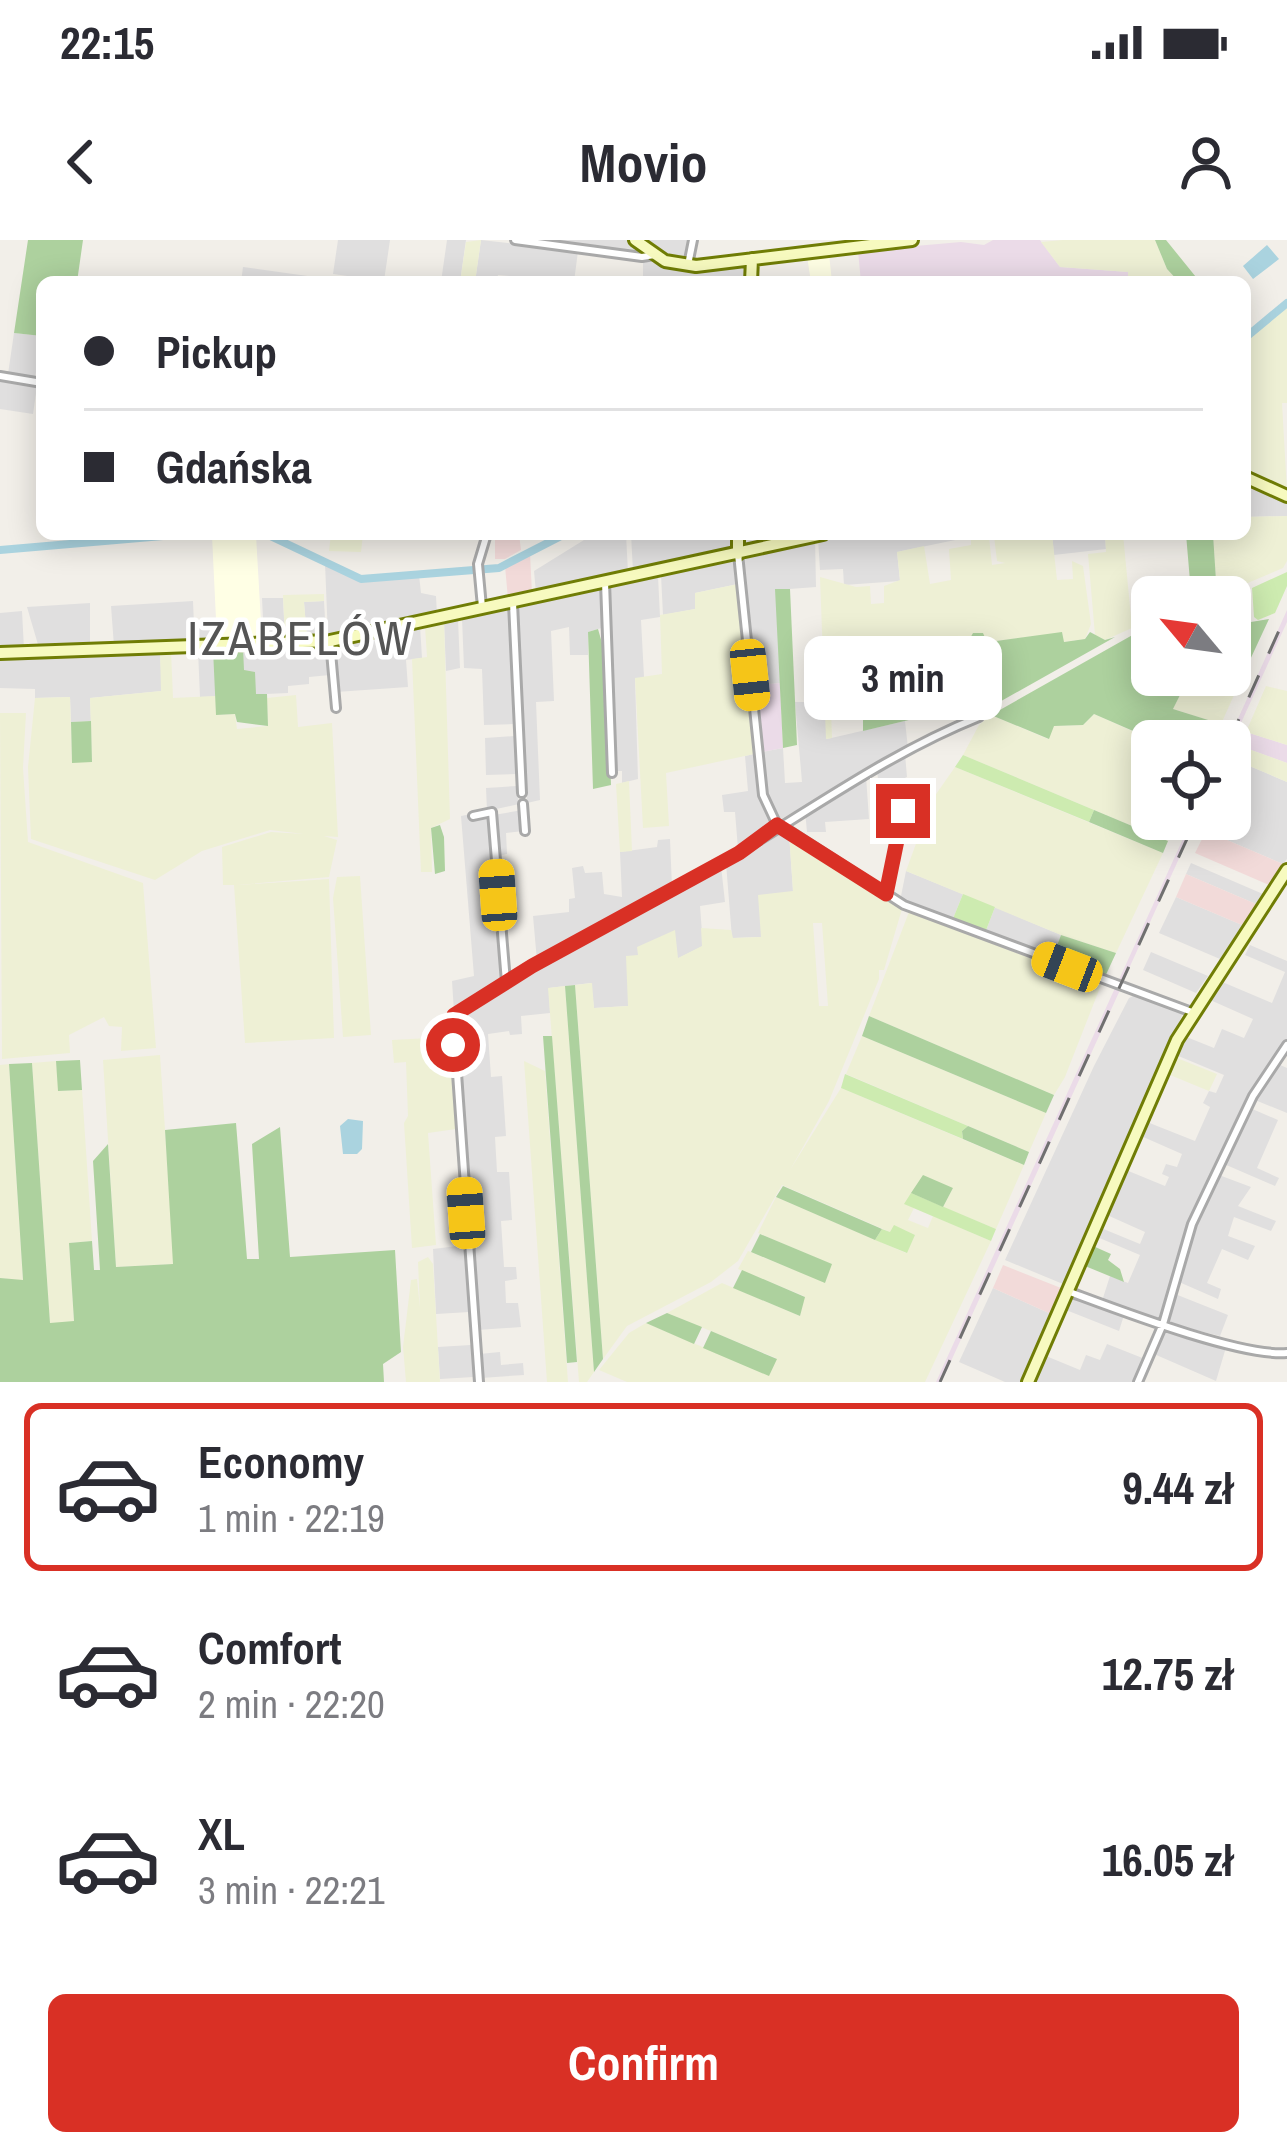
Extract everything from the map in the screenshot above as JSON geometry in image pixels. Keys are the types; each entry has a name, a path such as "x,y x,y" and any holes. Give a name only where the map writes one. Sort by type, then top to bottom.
{"street":[{"path":"514,240 654,255"},
{"path":"635,240 654,255 688,265 912,240"},
{"path":"688,265 693,240"},
{"path":"751,276 752,259"},
{"path":"0,376 36,381"},
{"path":"1251,480 1287,496"},
{"path":"483,609 478,567 485,540"},
{"path":"738,540 760,776 765,801 779,825 910,907 1192,1012"},
{"path":"0,652 330,641 798,540"},
{"path":"605,582 612,773"},
{"path":"512,603 523,794"},
{"path":"330,641 336,708"},
{"path":"479,1382 454,1015 739,853 909,749 979,717"},
{"path":"523,804 525,830"},
{"path":"886,894 903,811"},
{"path":"473,816 492,812 506,982"},
{"path":"1028,1382 1160,1074 1192,1012 1287,870"},
{"path":"1138,1382 1162,1324 1192,1225 1253,1096 1287,1045"},
{"path":"1067,1292 1162,1324 1263,1352 1287,1353"}],"shaded area":[{"path":"338,240 390,240 385,276 333,274"},
{"path":"447,240 466,240 461,276 442,276"},
{"path":"481,240 578,251 575,276 476,276"},
{"path":"481,240 476,276 461,276 466,242"},
{"path":"548,240 631,240 642,253 547,241"},
{"path":"642,240 691,240 686,262 649,248"},
{"path":"993,240 1040,240 1060,267 1129,272 1129,276 860,276 858,251 961,242 984,245"},
{"path":"1155,240 1173,276 1060,267 1041,242"},
{"path":"829,254 831,276 810,276 807,256"},
{"path":"643,260 688,271 744,266 746,276 643,276"},
{"path":"243,267 308,276 242,276"},
{"path":"1287,305 1287,403 1282,403 1287,492 1251,476 1251,335"},
{"path":"14,333 36,335 35,378 8,374"},
{"path":"0,380 36,386 33,414 0,409"},
{"path":"1251,484 1287,501 1287,516 1251,517"},
{"path":"1287,516 1283,568 1251,582 1251,576 1216,576 1213,540 1251,540 1251,517"},
{"path":"212,540 256,540 262,640 217,640"},
{"path":"330,540 362,540 361,552 329,551"},
{"path":"495,540 520,540 521,550 495,559"},
{"path":"584,540 626,540 628,573 536,593 534,571"},
{"path":"631,540 734,540 734,548 633,572"},
{"path":"815,540 816,587 776,590 780,683 754,685 743,562 748,556"},
{"path":"818,540 955,540 897,552 900,581 844,585 843,569 820,570"},
{"path":"971,540 989,540 992,565 1005,563 997,561 994,540 1053,540 1057,580 1073,579 1072,561 1083,566 1091,624 1085,639 1063,642 1062,633 990,645 936,646 891,667 877,682 863,688 865,708 831,710 832,738 826,739 820,577 870,586 871,604 884,603 884,586 900,580 897,552 924,546 930,584 951,580 949,549 971,545"},
{"path":"1053,540 1105,540 1106,549 1054,555"},
{"path":"1105,540 1124,540 1131,628 1105,640 1095,635 1088,554 1106,552"},
{"path":"530,553 532,594 508,599 505,566"},
{"path":"735,558 738,584 695,593 695,609 663,615 661,575"},
{"path":"325,563 362,580 419,575 421,593 436,596 437,615 328,637"},
{"path":"658,576 660,617 641,620 644,677 635,679 638,779 622,783 622,771 614,771 607,585"},
{"path":"738,584 754,754 666,773 669,826 643,828 635,678 662,674 660,615 695,609 695,593"},
{"path":"604,586 605,627 588,632 588,655 570,655 569,627 551,631 554,701 536,702 540,800 527,803 516,609"},
{"path":"324,594 324,601 304,602 307,638 285,639 283,595"},
{"path":"262,598 283,598 285,639 264,640"},
{"path":"193,601 194,625 216,624 217,640 114,646 111,606"},
{"path":"324,601 326,637 307,638 304,602"},
{"path":"90,603 90,646 39,648 27,607"},
{"path":"509,607 514,724 484,725 482,669 464,668 462,618"},
{"path":"1287,610 1287,622 1242,720 1237,720"},
{"path":"22,611 24,649 0,649 0,613"},
{"path":"458,619 460,668 446,671 444,621"},
{"path":"444,621 450,819 431,828 432,872 421,872 412,659 427,657 425,626"},
{"path":"420,626 422,658 406,660 408,687 336,692 333,644"},
{"path":"328,646 330,675 288,686 288,693 200,697 198,650"},
{"path":"160,651 162,691 90,698 91,721 71,722 70,697 35,698 35,689 0,688 0,655"},
{"path":"160,651 171,651 173,698 216,696 217,715 235,714 237,729 268,726 267,698 296,695 298,727 332,723 338,837 324,836 337,840 329,877 238,885 329,879 334,1038 245,1043 234,885 223,885 222,847 271,832 304,834 270,830 202,851 155,880 31,839 28,767 35,698 70,697 72,762 92,761 90,698 161,691"},
{"path":"780,683 783,748 762,752 754,685"},
{"path":"1266,686 1287,691 1287,745 1251,734 1251,720"},
{"path":"1179,696 1234,696 1223,720 1173,709"},
{"path":"795,702 825,702 827,739 905,721 908,748 779,820 769,805 762,752 783,748 785,783 802,782"},
{"path":"0,713 26,713 23,768 28,842 143,883 156,1048 121,1051 122,1027 109,1026 104,1017 69,1035 70,1053 2,1059"},
{"path":"1094,714 1131,730 1131,825 963,755 979,725 991,715 1048,739 1053,726 1083,725"},
{"path":"1251,734 1287,745 1287,763 1251,750"},
{"path":"515,736 517,774 486,775 485,738"},
{"path":"1251,750 1287,763 1287,782 1251,767"},
{"path":"754,754 763,806 772,827 738,849 735,812 724,812 722,795 748,791 745,756"},
{"path":"905,754 907,777 879,789 877,769"},
{"path":"955,767 1163,853 1116,953 906,871 932,800"},
{"path":"1251,767 1287,782 1287,859 1283,864 1227,840 1251,840"},
{"path":"866,776 869,819 825,822 826,832 807,832 805,811"},
{"path":"629,781 632,851 620,852 616,784"},
{"path":"517,786 519,804 487,811 486,788"},
{"path":"522,810 523,831 506,833 507,854 497,856 494,815"},
{"path":"471,814 472,820 491,816 503,982 454,1012 452,981 474,976 461,816"},
{"path":"781,828 789,833 793,891 761,937 732,938 726,863"},
{"path":"789,833 902,909 884,970 879,970 829,1101 790,1170 841,1088 1024,1165 996,1229 943,1207 953,1188 905,1204 914,1208 908,1220 928,1228 933,1216 991,1241 925,1382 627,1382 599,1370 629,1333 646,1323 769,1375 776,1358 667,1313 722,1283 800,1316 804,1296 738,1269 748,1251 825,1282 831,1264 758,1233 776,1197 906,1253 915,1235 890,1232 782,1185 738,1261 711,1282 627,1326 603,1359 575,985 592,983 594,1008 628,1006 626,956 638,955 637,947 675,930 678,958 702,946 701,928 731,930 733,938 761,937 758,895 793,891","holes":["813,923 822,923 828,1006 819,1006"]},
{"path":"670,839 672,887 537,961 533,916 569,912 569,899 575,898 572,868 602,872 604,894 622,897 620,852 657,847 658,840"},
{"path":"1182,840 1187,840 1121,986 1117,984"},
{"path":"1202,840 1227,840 1283,864 1269,885 1195,853"},
{"path":"1191,863 1263,894 1256,904 1186,874"},
{"path":"721,866 725,902 700,906 703,946 677,959 674,931 638,955 628,1006 594,1008 591,983 549,988 550,1013 521,1016 522,1034 488,1034 491,1077 502,1076 506,1136 495,1137 497,1172 509,1172 512,1220 501,1221 504,1267 516,1267 517,1279 505,1281 506,1303 518,1303 521,1327 477,1330 454,1018 545,962"},
{"path":"906,871 963,894 952,921 900,901"},
{"path":"1186,874 1256,904 1242,925 1176,897"},
{"path":"360,876 371,1035 343,1037 333,898 337,877"},
{"path":"1176,897 1242,925 1220,959 1159,933"},
{"path":"995,907 1061,935 1052,959 985,933"},
{"path":"909,912 1101,985 1054,1095 869,1016"},
{"path":"1250,945 1287,961 1287,1040 1254,1088 1190,1221 1158,1320 1102,1301 1110,1276 1128,1283 1140,1255 1097,1237 1101,1228 1140,1244 1145,1232 1107,1215 1126,1170 1165,1186 1166,1164 1177,1167 1182,1154 1141,1136 1147,1122 1195,1141 1210,1107 1203,1103 1209,1091 1216,1093 1224,1075 1176,1055 1184,1036 1214,1048 1222,1029 1244,1038 1253,1019 1208,999 1220,981 1272,1003 1285,972 1245,955"},
{"path":"1151,952 1208,976 1196,993 1143,970"},
{"path":"565,986 594,1372 587,1382 579,1382 548,988"},
{"path":"1115,988 1120,990 947,1370 941,1382 936,1382"},
{"path":"1135,995 1184,1011 1063,1284 1005,1260 1094,1066 1129,998"},
{"path":"862,1036 1046,1113 1029,1152 846,1074"},
{"path":"448,1037 456,1129 428,1133 436,1245 412,1248 404,1123 408,1116 406,1062 394,1063 392,1040"},
{"path":"160,1055 174,1264 116,1267 103,1060"},
{"path":"1177,1058 1217,1074 1209,1091 1170,1075"},
{"path":"56,1061 59,1091 82,1090 92,1241 69,1243 74,1322 50,1324 32,1063"},
{"path":"524,1061 545,1071 568,1382 547,1382"},
{"path":"9,1064 23,1281 0,1278 0,1065"},
{"path":"1278,1064 1287,1068 1287,1113 1255,1100"},
{"path":"1250,1108 1278,1120 1257,1168 1279,1178 1275,1186 1224,1164"},
{"path":"1219,1175 1251,1187 1238,1206 1276,1221 1271,1231 1234,1217 1228,1236 1255,1246 1248,1260 1222,1249 1207,1283 1221,1289 1218,1299 1179,1282 1191,1236"},
{"path":"465,1245 469,1312 436,1314 433,1249"},
{"path":"428,1257 433,1264 440,1382 406,1382 403,1347 411,1280 417,1279 420,1308 418,1262"},
{"path":"1003,1265 1061,1288 1051,1314 993,1288"},
{"path":"993,1288 1051,1314 1022,1382 1005,1382 959,1362"},
{"path":"1175,1294 1228,1315 1220,1336 1168,1323"},
{"path":"1072,1296 1124,1315 1119,1331 1066,1310"},
{"path":"1166,1328 1227,1344 1216,1381 1154,1354"},
{"path":"1107,1344 1145,1359 1135,1382 1035,1382 1046,1356 1080,1370 1086,1355 1100,1360"},
{"path":"471,1345 473,1377 440,1379 438,1347"},
{"path":"500,1352 501,1365 523,1363 524,1375 481,1378 479,1354"}],"green space":[{"path":"28,240 83,240 78,276 36,276 36,335 14,333"},
{"path":"1155,240 1166,240 1195,276 1173,276"},
{"path":"1187,540 1213,540 1216,576 1190,576"},
{"path":"1287,572 1287,586 1275,613 1258,620 1252,588"},
{"path":"775,589 790,589 797,745 783,748"},
{"path":"1269,619 1251,658 1251,622"},
{"path":"598,629 606,657 611,785 593,789 588,632"},
{"path":"1062,632 1064,642 1085,639 1090,632 1105,640 1115,637 980,713 968,714 940,671 947,647 967,644 973,633 983,633 982,646"},
{"path":"1131,636 1131,696 1180,696 1173,709 1208,720 1131,720 1131,730 1094,714 1083,725 1054,726 1049,739 991,715"},
{"path":"243,648 244,670 255,672 256,694 267,694 268,726 237,722 235,714 216,715 213,649"},
{"path":"928,650 913,719 863,731 863,688 877,681 876,662 890,660 892,666"},
{"path":"91,721 92,762 72,763 71,722"},
{"path":"963,755 1094,810 1089,822 955,767"},
{"path":"1094,810 1131,826 1131,840 1089,822"},
{"path":"440,825 445,871 435,874 431,828"},
{"path":"1132,840 1168,841 1163,853"},
{"path":"963,894 995,907 985,933 952,921"},
{"path":"1061,935 1116,953 1104,979 1052,959"},
{"path":"575,985 603,1359 594,1372 565,986"},
{"path":"869,1016 1054,1095 1046,1113 862,1036"},
{"path":"543,1036 552,1036 577,1362 567,1363"},
{"path":"80,1060 82,1090 58,1091 56,1061"},
{"path":"32,1063 50,1323 74,1321 69,1243 92,1241 94,1270 100,1270 93,1161 108,1144 116,1267 173,1264 165,1130 236,1123 247,1259 259,1259 252,1144 280,1127 290,1257 395,1250 401,1352 383,1364 384,1382 0,1382 0,1278 23,1280 9,1064"},
{"path":"845,1074 968,1126 962,1131 963,1139 841,1088"},
{"path":"968,1126 1029,1152 1024,1165 963,1139 962,1131"},
{"path":"923,1175 953,1188 943,1207 911,1193"},
{"path":"783,1186 882,1229 875,1240 776,1197"},
{"path":"911,1193 996,1229 991,1241 904,1204"},
{"path":"894,1225 915,1235 907,1253 875,1240 882,1229 890,1232"},
{"path":"760,1234 832,1264 825,1283 751,1252"},
{"path":"1093,1246 1111,1254 1108,1260 1120,1269 1124,1282 1085,1266"},
{"path":"742,1270 805,1297 800,1316 733,1288"},
{"path":"667,1313 702,1327 694,1344 646,1323"},
{"path":"711,1331 777,1359 769,1376 703,1348"}],"water":[{"path":"1267,245 1279,259 1253,279 1243,266"},
{"path":"348,1119 363,1121 362,1149 357,1154 343,1154 340,1126"}],"waterway":[{"path":"1251,333 1287,303"},
{"path":"0,550 116,540"},
{"path":"279,540 361,579 499,568 553,540"}],"railway":[{"path":"1239,720 1287,613"},
{"path":"940,1382 1186,840"}],"district":[{"name":"IZABELÓW","path":"301,637"}],"route":[{"path":"453,1045 454,1015 532,966 739,853 777,825 886,894 903,811"}]}
